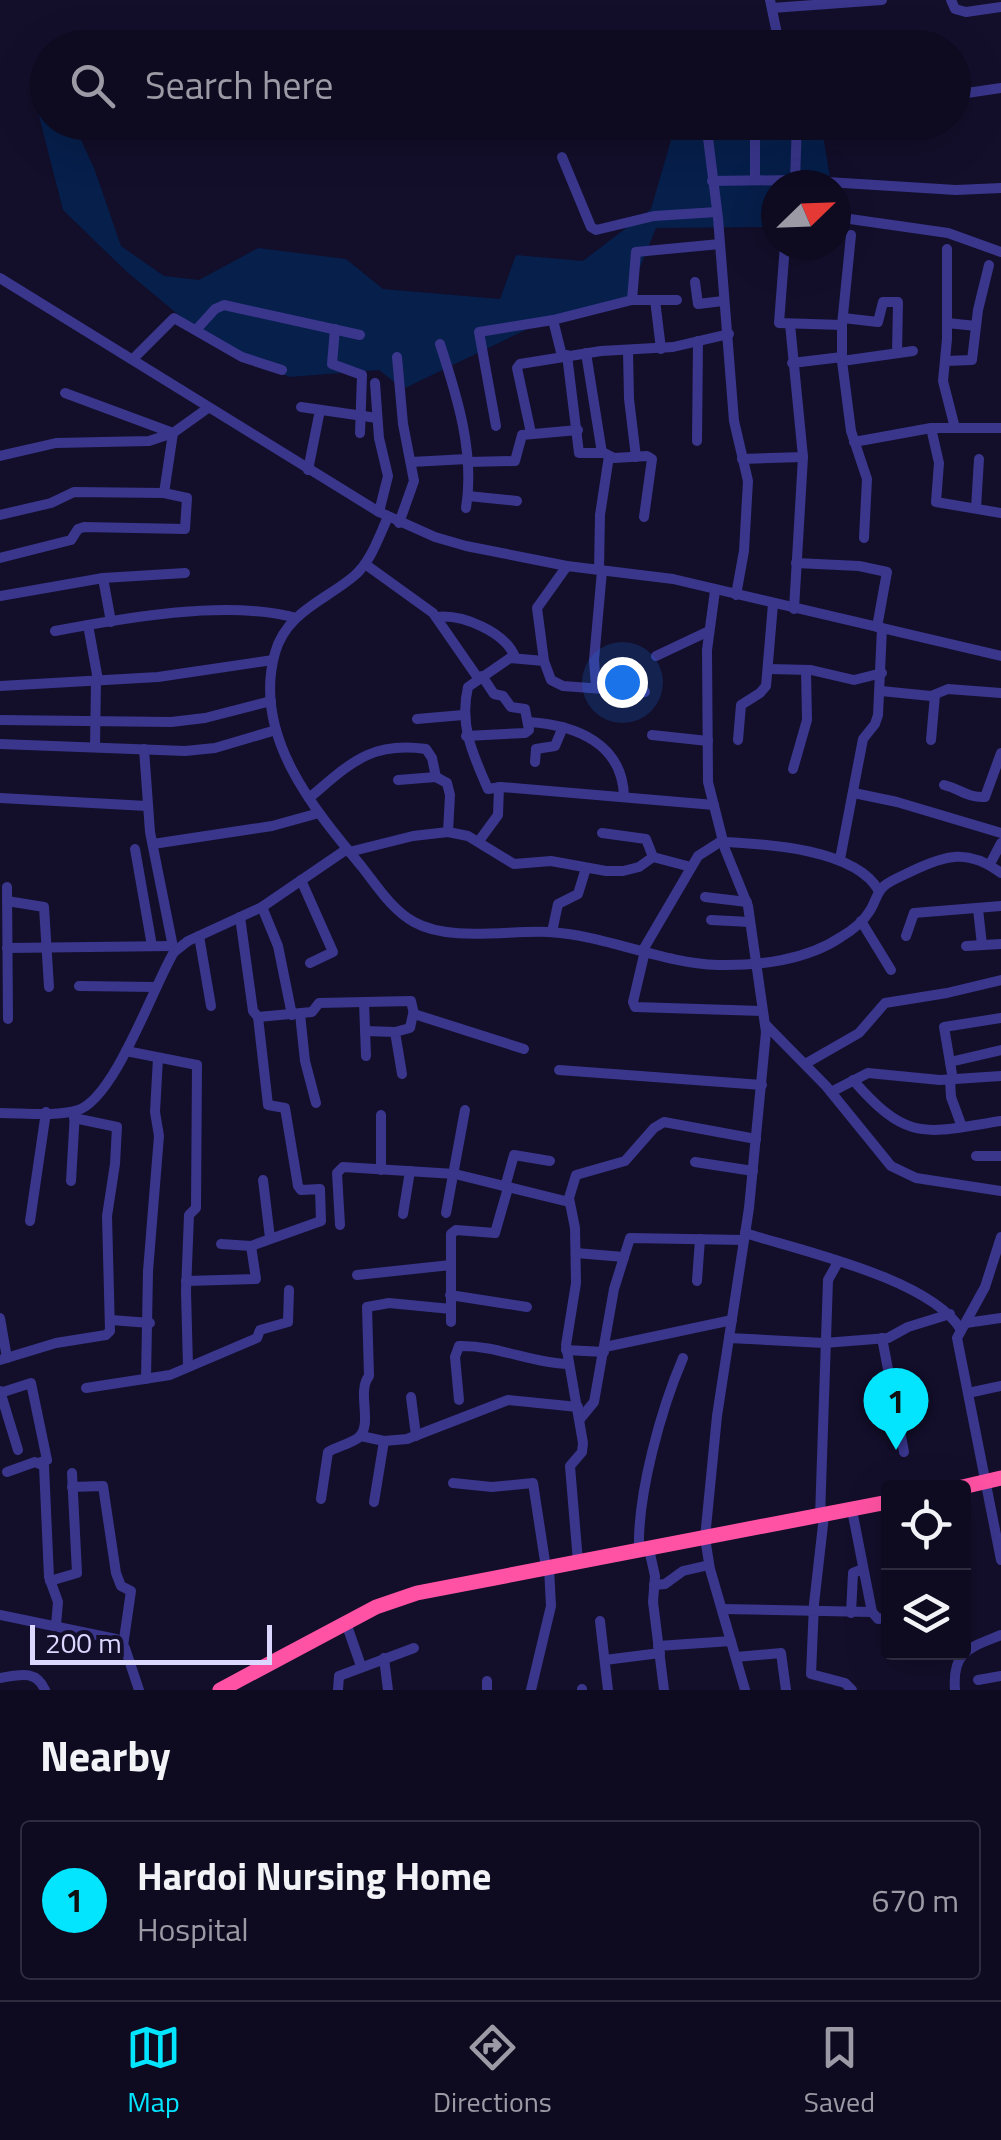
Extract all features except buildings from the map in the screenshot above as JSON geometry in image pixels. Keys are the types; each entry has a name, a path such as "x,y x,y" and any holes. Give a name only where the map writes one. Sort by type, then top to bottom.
{"highway":[{"path":"220,1690 248,1683 376,1607 417,1593 881,1504"}],"street":[{"path":"776,30 771,4 882,0"},
{"path":"950,0 954,9 961,12 1001,8"},
{"path":"971,92 1001,88"},
{"path":"708,140 734,421 748,488 736,596"},
{"path":"754,140 754,180"},
{"path":"795,170 796,140"},
{"path":"562,157 591,227 596,230 654,216 718,218"},
{"path":"712,181 761,180"},
{"path":"851,184 956,190 1001,188"},
{"path":"851,219 948,233 1001,252"},
{"path":"632,300 634,252 720,244"},
{"path":"947,248 945,395 955,428"},
{"path":"785,260 780,324 879,321 883,302 898,302 897,353"},
{"path":"848,260 842,359 854,442 867,478 864,538"},
{"path":"945,361 972,361 990,265"},
{"path":"0,278 389,518 466,546 566,566 654,575 1001,656"},
{"path":"695,282 698,304 723,301"},
{"path":"496,426 478,333 632,300 676,300"},
{"path":"655,300 661,348"},
{"path":"196,330 215,309 224,305 360,335"},
{"path":"133,359 172,319 242,357 282,370"},
{"path":"552,320 565,356 580,454 650,456 653,460 644,517"},
{"path":"947,323 976,326"},
{"path":"790,324 803,457 794,608"},
{"path":"335,330 332,364 362,375 360,434"},
{"path":"531,434 518,366 586,353 661,348 728,334"},
{"path":"698,341 698,440"},
{"path":"440,344 456,392 467,461 467,502 517,501"},
{"path":"628,351 630,419 636,457"},
{"path":"792,362 912,351"},
{"path":"586,353 605,454 594,660 596,688"},
{"path":"397,357 413,486 356,575 296,618 281,636 274,660 271,701 285,758 320,813 391,902 421,925 467,932 552,932 619,942 696,964 755,964 815,951 844,936 871,910 879,890 921,867 951,857 974,857 1001,873"},
{"path":"375,383 388,476 389,518"},
{"path":"65,394 173,433"},
{"path":"301,407 377,418"},
{"path":"0,456 45,444 140,442 173,433 208,408"},
{"path":"308,470 320,410"},
{"path":"854,442 931,428 1001,428"},
{"path":"931,428 939,462 936,502 1001,512"},
{"path":"411,462 516,461 520,436 578,430"},
{"path":"164,492 173,433"},
{"path":"742,459 803,457"},
{"path":"976,508 979,459"},
{"path":"0,515 51,503 74,492 164,492 187,498 185,529 84,527 71,540 0,558"},
{"path":"796,562 887,572 879,628 881,691 875,724 863,739 840,860"},
{"path":"365,564 436,617 494,693 504,696 511,708 526,709 526,732 466,736"},
{"path":"566,566 537,608 544,662 551,680 558,685 646,692"},
{"path":"0,596 103,578 184,573"},
{"path":"103,578 111,622"},
{"path":"715,590 709,631 707,770 723,841 747,902 763,1017 762,1085 753,1171 717,1416 705,1538 709,1565 745,1690"},
{"path":"738,740 741,704 764,690 773,604"},
{"path":"55,631 232,610 296,618"},
{"path":"436,617 450,617 496,634 510,646 515,657"},
{"path":"88,625 97,680 95,746"},
{"path":"656,656 709,631"},
{"path":"544,662 515,657 468,687 463,715 466,736 488,789 714,805"},
{"path":"0,686 180,674 274,660"},
{"path":"769,669 806,670 854,680 882,672"},
{"path":"792,770 807,720 806,670"},
{"path":"881,691 935,695 948,688 1001,693"},
{"path":"931,740 935,695"},
{"path":"0,720 190,720 271,701"},
{"path":"417,719 463,715"},
{"path":"529,722 563,726 601,744 620,775 624,797"},
{"path":"534,762 536,750 554,747 563,726"},
{"path":"0,744 201,750 276,730"},
{"path":"652,735 708,741"},
{"path":"309,798 361,756 377,750 423,748 431,754 436,776"},
{"path":"74,1115 100,1093 126,1050 174,949 152,844 144,749"},
{"path":"944,785 965,796 986,797 1001,752"},
{"path":"398,780 436,776 444,780 450,790 448,832"},
{"path":"479,841 498,814 499,787"},
{"path":"854,794 897,802 1001,833"},
{"path":"0,798 147,806"},
{"path":"152,844 272,826 320,813"},
{"path":"7,948 174,949 262,907 348,851 413,836 448,832 479,841 510,863 557,862 623,871 654,857"},
{"path":"602,832 646,839 654,857 691,868"},
{"path":"879,890 869,876 840,860 723,841 705,849 644,950 635,1007 763,1017 831,1092 878,1152 901,1173 1001,1191"},
{"path":"990,864 1001,842"},
{"path":"135,849 152,946"},
{"path":"552,932 558,904 578,894 586,868"},
{"path":"302,880 333,952 310,964"},
{"path":"8,887 8,1018"},
{"path":"706,896 747,902"},
{"path":"8,901 43,906 49,987"},
{"path":"906,936 914,912 1001,906"},
{"path":"262,907 278,946 316,1103"},
{"path":"978,908 982,945"},
{"path":"221,1244 251,1246 320,1222 320,1190 299,1189 285,1108 268,1105 240,918"},
{"path":"711,920 750,922"},
{"path":"861,921 891,970"},
{"path":"199,936 211,1006"},
{"path":"966,946 1001,944"},
{"path":"805,1064 858,1033 885,1003 947,994 1001,980"},
{"path":"79,986 155,987"},
{"path":"258,1018 313,1012 319,1002 412,1002 410,1028 365,1031"},
{"path":"364,1002 366,1056"},
{"path":"413,1014 524,1050"},
{"path":"962,1127 944,1027 1001,1018"},
{"path":"395,1032 402,1074"},
{"path":"126,1050 197,1067 196,1209 189,1216 186,1281 188,1367"},
{"path":"950,1062 1001,1050"},
{"path":"146,1379 148,1285 159,1136 155,1112 158,1058"},
{"path":"559,1070 762,1085"},
{"path":"831,1092 872,1073 951,1080 1001,1076"},
{"path":"853,1080 885,1114 915,1129 1001,1121"},
{"path":"446,1214 450,1174 465,1110"},
{"path":"30,1220 46,1112"},
{"path":"0,1113 74,1115 117,1127 116,1164 107,1216 110,1331 3,1359 0,1318"},
{"path":"71,1181 74,1115"},
{"path":"381,1115 381,1170"},
{"path":"578,1562 570,1466 583,1449 566,1350 575,1296 572,1181 576,1175 626,1160 664,1122 756,1139"},
{"path":"451,1322 453,1232 495,1234 514,1155 550,1161"},
{"path":"976,1156 1001,1156"},
{"path":"695,1162 753,1171"},
{"path":"340,1225 338,1170 343,1167 450,1174 570,1202"},
{"path":"403,1214 410,1172"},
{"path":"263,1180 270,1238"},
{"path":"360,1436 384,1441 416,1436 508,1400 579,1413 594,1402 614,1289 633,1237 745,1237 838,1262 920,1293 963,1326"},
{"path":"1001,1237 996,1271 957,1338 968,1393 994,1480 1001,1560"},
{"path":"697,1281 700,1238"},
{"path":"186,1281 256,1279 251,1246"},
{"path":"576,1253 624,1257"},
{"path":"838,1262 828,1280 824,1342 822,1516 812,1675 845,1682 852,1690"},
{"path":"357,1274 451,1265"},
{"path":"86,1388 146,1379 188,1367 258,1338 261,1329 287,1324 289,1290"},
{"path":"450,1295 527,1307"},
{"path":"321,1499 328,1454 360,1436 364,1426 363,1385 369,1375 367,1306 450,1309"},
{"path":"729,1338 824,1342 882,1338 950,1314"},
{"path":"963,1326 1001,1318"},
{"path":"110,1320 150,1323"},
{"path":"566,1350 604,1349 732,1320"},
{"path":"882,1338 904,1452"},
{"path":"459,1400 455,1357 459,1346 492,1348 546,1363 568,1364"},
{"path":"664,1690 653,1607 654,1585 640,1524 662,1410 683,1358"},
{"path":"7,1472 47,1460 30,1383 0,1392 18,1450"},
{"path":"968,1393 1001,1386"},
{"path":"411,1397 416,1436"},
{"path":"374,1502 384,1441"},
{"path":"41,1462 45,1469 50,1581 58,1602 56,1625"},
{"path":"50,1581 78,1572 72,1473"},
{"path":"452,1482 492,1487 533,1484 551,1606 531,1690"},
{"path":"72,1486 104,1487 113,1561 120,1584 130,1588 131,1593 124,1646 139,1690"},
{"path":"852,1510 872,1612 881,1618"},
{"path":"654,1585 665,1584 680,1572 709,1565"},
{"path":"851,1612 852,1575 863,1568"},
{"path":"722,1609 872,1612"},
{"path":"0,1615 110,1637 124,1646"},
{"path":"600,1621 608,1690"},
{"path":"346,1623 361,1666"},
{"path":"956,1690 954,1674 959,1658 1001,1635"},
{"path":"605,1660 731,1641"},
{"path":"338,1690 338,1676 414,1648"},
{"path":"736,1657 781,1653 783,1690"},
{"path":"384,1658 388,1690"},
{"path":"0,1678 25,1674 41,1680 44,1690"},
{"path":"978,1680 1001,1676"}],"water":[{"path":"45,140 81,140 121,246 164,276 199,280 258,248 346,259 383,289 500,299 516,255 583,261 651,209 671,140 824,140 829,170 761,170 761,227 656,228 626,302 544,321 403,389 379,370 289,377 204,336 127,272 63,210"}],"place":[{"name":"Hardoi Nursing Home","path":"896,1450"}]}
